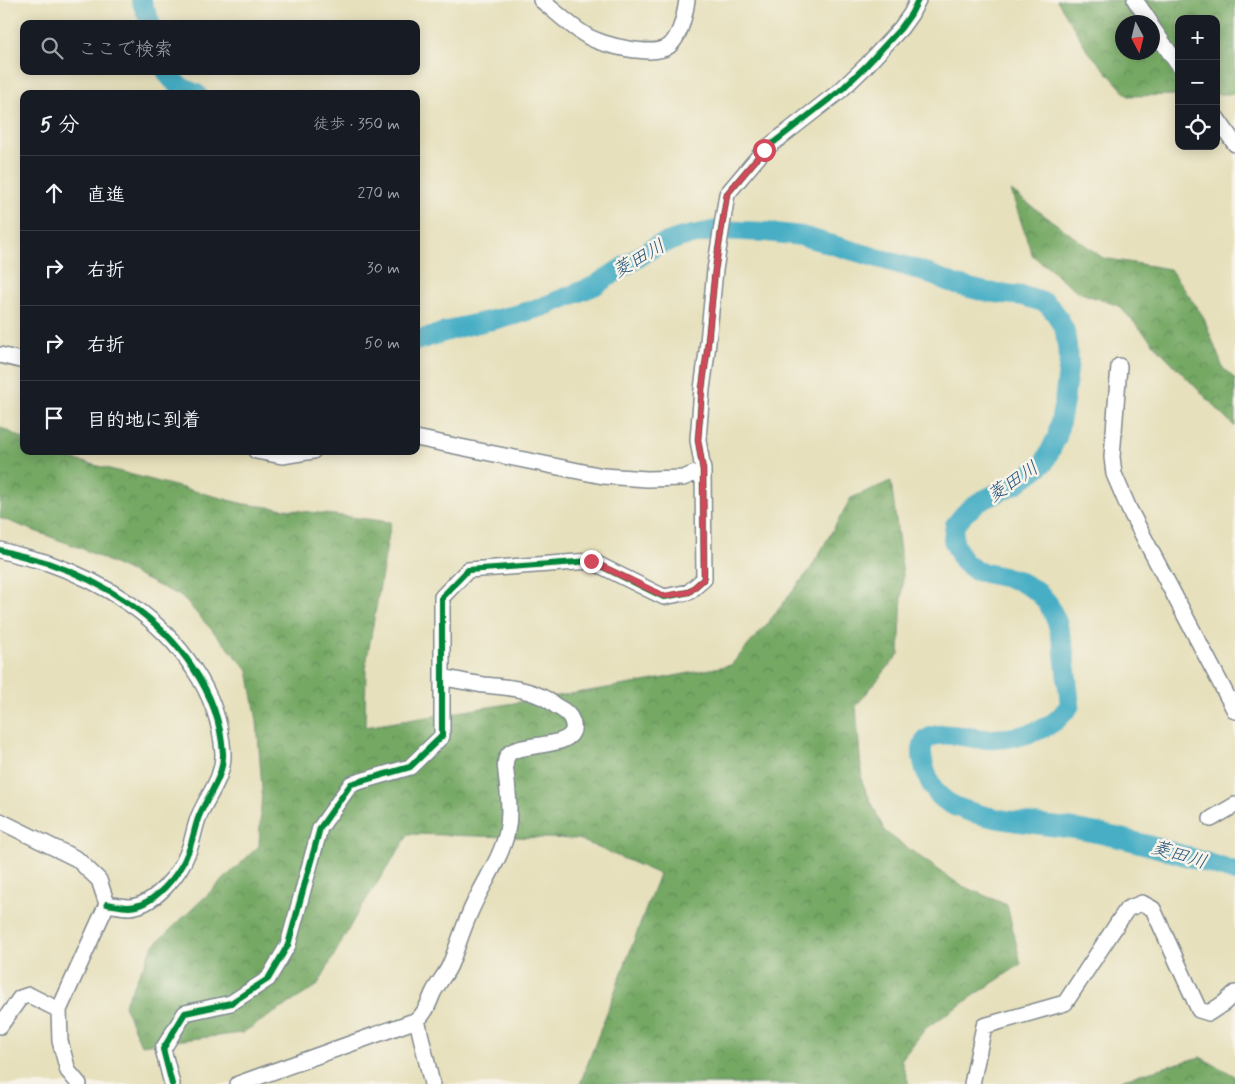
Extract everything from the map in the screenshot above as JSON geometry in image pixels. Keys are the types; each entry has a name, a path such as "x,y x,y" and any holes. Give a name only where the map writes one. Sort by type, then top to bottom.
{"street":[{"path":"541,0 575,28 605,44 623,48 656,50 670,46 677,36 687,0"},
{"path":"167,1083 163,1049 185,1013 231,1003 268,979 288,945 320,828 351,784 410,767 442,736 442,597 468,570 591,561 664,596 689,592 704,579 703,470 698,440 715,270 727,194 764,150 841,90 865,67 901,28 918,0"},
{"path":"1135,0 1145,15"},
{"path":"1160,39 1175,60"},
{"path":"1220,123 1235,144"},
{"path":"0,355 20,360"},
{"path":"1119,366 1112,458 1114,474 1134,518 1235,712"},
{"path":"420,439 584,472 630,479 683,478 703,470"},
{"path":"0,550 49,564 80,577 118,596 143,613 172,640 193,667 216,712 220,727 222,764 209,798 199,814 189,852 182,866 168,886 142,903 131,907 107,904"},
{"path":"238,1084 417,1020 424,1014 434,992 449,967 469,914 498,858 506,835 510,816 506,769 506,760 509,753 515,750 554,744 563,740 572,732 574,725 571,718 563,710 540,696 512,687 483,685 447,678"},
{"path":"1211,819 1235,805"},
{"path":"0,821 77,859 99,880 107,904 59,1010 60,1041 68,1071 79,1084"},
{"path":"972,1084 984,1026 1065,1003 1128,910 1142,903 1153,909 1199,1010 1209,1013 1224,1003 1235,992"},
{"path":"0,1026 20,998 29,995 59,1010"},
{"path":"417,1020 432,1084"}],"green space":[{"path":"1057,0 1235,0 1235,94 1220,94 1220,15 1175,15 1175,95 1128,96 1088,51"},
{"path":"1011,191 1103,258 1170,269 1203,316 1223,368 1235,379 1235,427 1119,306 1078,292 1032,255"},
{"path":"0,427 20,437 20,455 58,455 244,504 391,522 366,665 365,727 638,683 731,665 767,624 811,568 851,498 891,481 903,575 899,654 856,706 862,782 885,832 960,885 1007,905 1021,964 926,1028 901,1060 909,1084 580,1084 659,874 578,839 409,834 357,914 317,986 242,1033 141,1045 124,1005 153,946 259,846 262,789 257,721 248,670 182,597 83,549 0,518"},
{"path":"1200,1057 1235,1076 1235,1084 1117,1084 1123,1079"}],"waterway":[{"name":"菱田川","path":"141,0 149,20"},
{"name":"菱田川","path":"169,75 179,86 188,90"},
{"name":"菱田川","path":"420,340 461,327 542,307 594,286 656,246 682,237 717,230 802,236 919,270 957,285 986,292 1023,296 1046,303 1056,314 1065,331 1069,361 1057,437 1044,463 1016,484 979,502 964,514 955,525 953,540 963,561 976,571 1017,580 1037,591 1048,603 1057,622 1063,645 1070,705 1047,727 1021,736 978,739 946,734 932,737 926,740 923,745 922,758 924,766 936,792 946,801 961,809 993,818 1081,830 1120,838 1235,872"}],"cycle path":[{"path":"172,1084 163,1049 185,1013 231,1003 268,979 288,945 320,828 351,784 410,767 442,736 442,597 468,570 591,561 664,597 689,592 704,579 703,470 698,440 715,270 727,194 764,150 841,90 865,67 901,28 918,0"},
{"path":"0,550 48,563 90,580 110,591 147,617 180,650 205,687 214,708 222,741 223,762 215,786 199,816 190,848 184,861 165,887 148,901 129,907 107,904"}],"route":[{"path":"591,561 664,596 689,592 704,579 703,470 698,440 715,270 727,194 764,150"}]}
